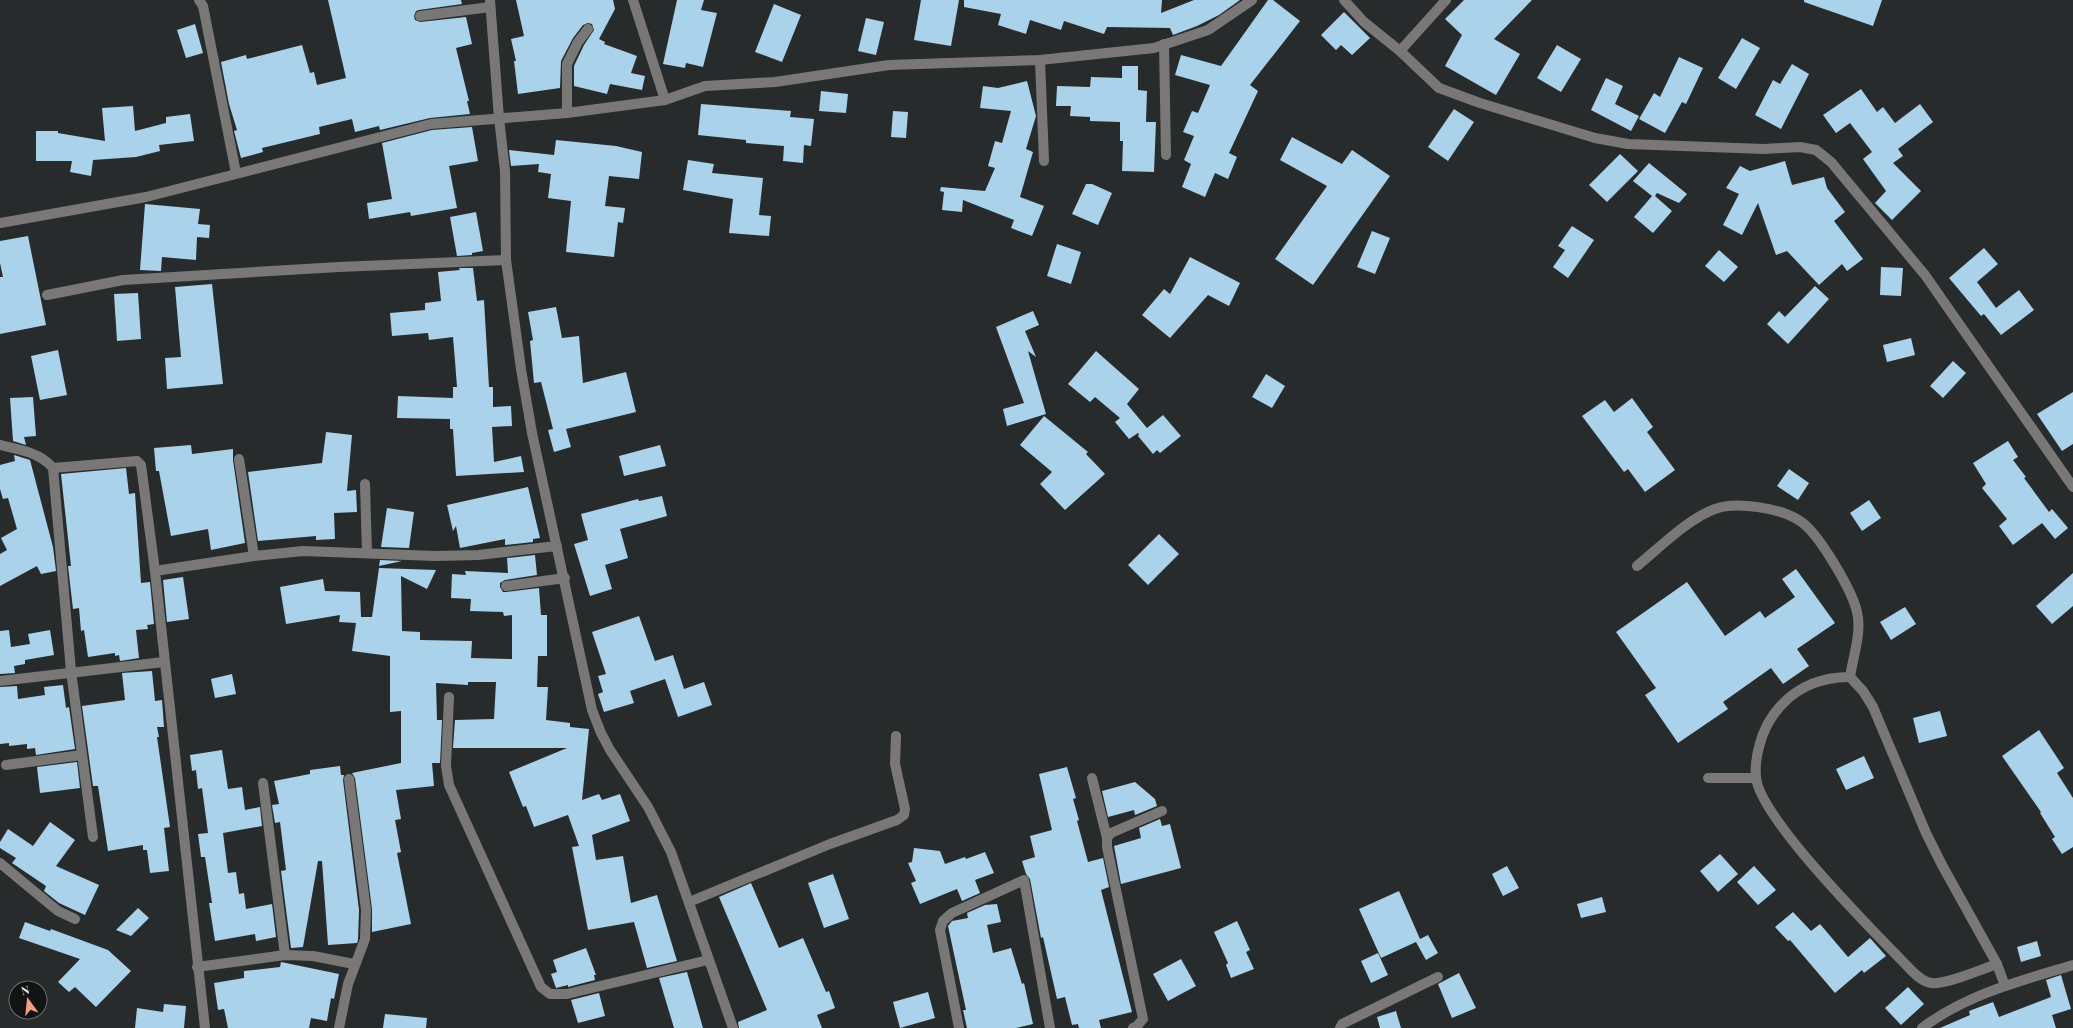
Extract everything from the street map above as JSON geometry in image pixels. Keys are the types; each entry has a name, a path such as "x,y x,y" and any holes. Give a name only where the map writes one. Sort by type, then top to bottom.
{"street":[{"path":"200,0 203,6 236,173"},
{"path":"633,0 664,100"},
{"path":"0,223 146,197 432,124 568,113 664,100 705,86 775,82 889,65 1040,60 1154,48 1208,30 1252,0"},
{"path":"1344,0 1364,22 1400,52 1439,88 1595,138 1628,144 1656,146 1764,149 1800,148 1816,150 1831,162 1924,275 2073,487"},
{"path":"1400,52 1446,0"},
{"path":"420,16 490,3 499,118 505,172 506,260 528,411 565,578 592,710 601,733 648,807 671,852 733,1028"},
{"path":"568,113 567,64 578,42 588,29"},
{"path":"1164,44 1166,154"},
{"path":"1040,60 1044,161"},
{"path":"47,294 123,280 339,267 506,260"},
{"path":"0,445 34,454 46,460 53,468 71,671 93,837"},
{"path":"239,459 254,556"},
{"path":"53,468 137,462 141,465 155,572 197,967 205,1028"},
{"path":"365,484 367,553"},
{"path":"1637,566 1699,517 1716,508 1737,506 1766,509 1791,516 1810,530 1840,575 1854,600 1859,624 1850,677"},
{"path":"155,572 254,556 303,551 435,556 478,555 557,546"},
{"path":"506,586 565,578"},
{"path":"0,680 71,671 164,662"},
{"path":"1997,964 1941,982 1930,983 1922,979 1910,970 1838,892 1774,817 1762,796 1756,778 1757,756 1770,719 1782,704 1799,690 1815,682 1832,677 1850,677 1863,691 1873,707 1939,858 1997,964 2005,986"},
{"path":"449,697 446,766 449,785 541,987 550,994 567,994 708,960"},
{"path":"689,902 830,844 897,820 904,815 905,809 895,764 896,736"},
{"path":"6,764 82,755"},
{"path":"1092,778 1106,838 1143,1018 1137,1026 1133,1028"},
{"path":"1708,778 1756,778"},
{"path":"339,1028 354,964 365,939 366,910 349,779"},
{"path":"263,783 285,955"},
{"path":"1106,838 1111,833 1162,811"},
{"path":"0,863 58,911 75,918"},
{"path":"960,1028 940,930 943,921 952,913 1024,880 1050,1028"},
{"path":"197,967 285,955 313,956 354,964"},
{"path":"1922,1028 1949,1009 1967,1000 2005,986 2073,965"},
{"path":"1340,1028 1342,1024 1438,977"}],"building":[{"path":"328,0 461,0 462,4 419,10 416,11 414,16 415,20 420,22 466,17 472,44 456,48 469,101 467,101 470,114 430,118 380,130 379,126 355,132 352,119 319,127 320,134 262,148 263,152 241,158 234,131 237,130 229,104 221,62 246,55 247,59 302,45 310,73 314,72 317,85 346,78"},
{"path":"516,0 613,0 615,9 599,39 605,42 604,44 637,56 631,73 645,76 642,90 610,84 607,94 574,86 574,66 584,45 594,30 592,24 588,23 583,25 573,38 561,61 560,88 518,94 514,61 516,61 511,39 524,36"},
{"path":"677,0 704,0 701,10 717,13 703,67 686,63 685,68 663,64"},
{"path":"921,0 959,0 951,46 914,40"},
{"path":"964,0 1162,0 1161,13 1194,0 1240,0 1219,15 1197,26 1173,35 1170,28 1107,27 1104,34 1064,21 1061,30 1030,20 1026,34 998,25 1001,14 964,7"},
{"path":"1268,0 1273,0 1300,21 1250,85 1258,91 1229,153 1237,157 1228,179 1215,173 1205,197 1182,187 1191,164 1184,160 1194,136 1183,132 1192,111 1198,113 1210,85 1175,75 1181,55 1221,66"},
{"path":"1464,0 1532,0 1494,39 1520,54 1496,95 1445,66 1462,35 1445,19"},
{"path":"1804,0 1882,0 1873,26 1804,2"},
{"path":"774,4 801,15 782,62 755,52"},
{"path":"1344,12 1370,38 1352,55 1341,45 1336,50 1321,35"},
{"path":"866,18 884,22 876,55 858,51"},
{"path":"195,24 203,53 186,58 177,30"},
{"path":"1742,38 1760,48 1736,89 1718,78"},
{"path":"1557,45 1581,59 1561,92 1537,78"},
{"path":"1679,57 1703,68 1686,104 1682,102 1665,133 1639,119 1654,93 1660,97"},
{"path":"1792,64 1809,74 1781,129 1755,115 1773,80 1780,84"},
{"path":"1122,66 1138,66 1138,90 1147,91 1146,122 1156,122 1154,172 1122,171 1123,141 1120,141 1120,122 1090,121 1090,117 1070,116 1071,106 1056,106 1057,86 1090,87 1091,77 1122,78"},
{"path":"1606,78 1623,86 1615,104 1639,116 1631,131 1591,110"},
{"path":"1027,81 1036,116 1026,149 1033,152 1020,197 1044,206 1032,236 1011,228 1014,220 963,200 962,212 942,210 944,192 940,191 941,187 985,191 995,168 988,166 995,141 1002,143 1011,111 980,108 983,86 998,88"},
{"path":"1861,89 1877,112 1883,107 1895,123 1920,104 1933,122 1898,149 1903,156 1893,163 1921,191 1892,220 1875,203 1886,191 1863,159 1872,152 1850,123 1836,133 1823,115"},
{"path":"821,91 848,94 846,113 819,111"},
{"path":"701,104 791,111 790,117 814,119 811,146 804,145 803,163 783,161 784,146 746,143 746,140 698,135"},
{"path":"133,106 135,131 166,123 166,117 190,114 194,141 159,145 160,151 136,157 93,160 91,176 70,172 72,161 36,161 36,131 58,131 58,133 105,141 102,108"},
{"path":"1454,109 1474,122 1448,161 1428,147"},
{"path":"893,111 908,112 906,138 891,137"},
{"path":"472,127 478,161 449,166 457,208 411,216 410,212 369,219 367,203 392,199 382,143 432,130"},
{"path":"1292,137 1342,164 1352,150 1390,176 1313,285 1275,259 1327,186 1280,160"},
{"path":"556,140 616,146 642,152 639,179 609,176 605,206 625,208 623,223 618,222 614,257 566,252 571,201 548,198 551,174 538,172 539,164 511,166 509,150 554,155"},
{"path":"1620,154 1638,171 1607,202 1589,185"},
{"path":"688,160 714,164 712,173 763,178 759,215 771,216 769,236 729,233 733,199 683,190"},
{"path":"1785,161 1792,185 1824,177 1827,188 1845,212 1834,221 1863,259 1847,271 1842,264 1819,285 1787,251 1776,255 1758,203 1742,235 1723,225 1739,194 1726,188 1740,166 1750,171"},
{"path":"1649,163 1687,194 1679,203 1657,193 1655,196 1672,211 1653,233 1634,217 1652,196 1633,181"},
{"path":"1086,184 1092,184 1112,193 1098,225 1072,214"},
{"path":"145,204 200,209 198,224 210,225 209,238 197,237 196,260 162,257 161,271 140,270"},
{"path":"476,212 483,251 472,253 472,255 457,256 450,217"},
{"path":"1572,226 1594,240 1568,278 1553,267 1565,250 1558,246"},
{"path":"1372,231 1390,238 1375,274 1357,267"},
{"path":"28,236 46,325 0,334 0,277 3,277 0,263 0,241"},
{"path":"1057,244 1081,252 1071,284 1047,276"},
{"path":"1984,248 1998,264 1977,282 1996,308 2019,290 2034,310 2001,335 1984,314 1981,316 1949,278"},
{"path":"1719,250 1738,267 1724,282 1705,266"},
{"path":"1190,257 1240,283 1229,306 1208,295 1170,338 1142,315 1164,289 1170,294"},
{"path":"1881,267 1903,268 1901,296 1880,295"},
{"path":"459,268 473,268 477,301 484,300 489,387 493,387 493,407 511,406 512,426 492,427 494,462 521,456 524,472 456,476 453,429 450,429 450,419 397,418 398,396 453,398 453,387 457,387 453,337 429,340 428,333 392,336 390,313 425,310 425,303 441,301 438,272 460,270"},
{"path":"212,284 223,384 167,389 165,358 181,357 175,287"},
{"path":"1815,286 1829,299 1788,344 1767,324 1779,311 1785,317"},
{"path":"138,293 141,339 117,341 114,294"},
{"path":"556,307 562,338 579,336 583,383 626,372 636,412 566,429 571,447 554,452 548,430 553,429 541,382 534,383 530,341 533,340 528,312"},
{"path":"1033,311 1039,325 1025,331 1036,357 1028,351 1046,414 1007,426 1003,409 1024,403 996,327"},
{"path":"1911,338 1915,355 1887,362 1883,345"},
{"path":"58,350 67,395 40,400 31,356"},
{"path":"1096,351 1139,389 1127,404 1147,428 1163,415 1181,436 1160,453 1157,450 1153,454 1138,436 1138,433 1129,439 1115,422 1120,418 1095,397 1090,402 1068,384"},
{"path":"1953,361 1966,373 1943,398 1930,386"},
{"path":"1266,374 1285,386 1272,408 1252,397"},
{"path":"2073,392 2073,444 2062,451 2037,414"},
{"path":"33,397 36,436 24,437 26,445 13,441 10,398"},
{"path":"1632,398 1653,427 1647,432 1675,470 1645,492 1628,469 1624,472 1582,416 1605,400 1614,412"},
{"path":"1044,416 1088,452 1086,454 1105,474 1065,510 1040,484 1052,472 1020,445"},
{"path":"326,432 352,435 347,491 356,490 357,512 334,513 335,539 316,540 316,536 258,541 248,472 322,463"},
{"path":"2008,441 2018,457 2013,460 2026,477 2024,478 2049,512 2052,509 2068,528 2055,539 2042,523 2013,545 1999,526 2007,519 1982,488 1986,484 1973,463"},
{"path":"191,445 192,454 233,449 233,460 245,543 211,550 208,529 171,536 159,471 156,471 154,448"},
{"path":"660,445 666,466 624,476 619,456"},
{"path":"14,455 30,460 53,547 56,571 41,574 37,566 0,586 0,554 7,550 1,538 17,529 8,498 3,499 0,489 0,465 15,461"},
{"path":"126,468 129,494 135,493 141,583 150,582 154,624 147,625 148,629 136,630 139,658 120,661 119,655 115,656 115,653 88,657 84,630 81,631 79,608 73,609 68,566 71,566 61,474"},
{"path":"1789,469 1809,483 1798,500 1777,486"},
{"path":"528,487 540,538 533,539 533,542 505,545 505,539 460,548 456,526 453,531 447,505"},
{"path":"662,496 667,516 620,529 628,558 605,565 612,589 590,596 574,544 588,540 581,514 638,499 639,501"},
{"path":"1869,500 1881,518 1862,531 1850,513"},
{"path":"387,508 414,512 409,548 381,547"},
{"path":"1159,534 1179,554 1148,585 1128,565"},
{"path":"535,555 537,575 505,580 500,583 500,587 503,592 539,588 541,615 547,615 547,656 538,656 537,687 548,687 546,720 570,723 570,727 589,729 582,800 599,794 602,800 620,794 630,821 592,835 596,860 623,856 631,903 657,895 677,961 647,968 634,922 588,930 572,847 579,846 568,815 534,827 526,806 523,807 509,772 567,748 453,748 455,720 494,719 496,682 468,682 468,685 436,683 437,720 442,720 440,763 432,763 434,786 396,790 401,819 395,820 401,852 397,853 411,924 372,932 372,909 355,778 352,773 401,763 401,711 390,712 390,656 352,651 356,623 339,622 340,615 286,624 280,587 323,579 325,591 360,592 361,617 372,617 379,568 436,570 427,589 401,576 402,631 420,632 420,640 472,641 471,658 512,659 512,615 504,616 503,612 470,611 471,599 451,598 452,574 466,575 465,571 508,573 507,558"},
{"path":"380,560 402,561 379,566"},
{"path":"1796,569 1835,623 1797,649 1809,666 1783,684 1771,668 1723,702 1728,709 1678,743 1645,695 1656,688 1616,632 1687,582 1725,636 1760,611 1765,618 1795,597 1782,579"},
{"path":"2073,573 2073,606 2052,624 2036,606"},
{"path":"183,577 189,619 167,622 163,580"},
{"path":"1905,607 1916,624 1891,640 1880,622"},
{"path":"639,616 655,661 673,655 684,689 704,682 712,705 678,717 665,679 630,691 634,703 604,712 598,694 603,692 598,676 606,674 592,632"},
{"path":"9,630 11,647 30,644 28,634 50,630 54,655 25,660 25,664 14,666 15,673 0,674 0,631"},
{"path":"152,671 155,701 162,700 164,727 157,727 159,737 157,737 170,827 164,828 169,871 150,873 147,850 143,850 143,845 108,851 98,786 93,786 82,706 125,700 122,673"},
{"path":"232,674 236,694 215,698 211,679"},
{"path":"63,685 66,708 69,707 75,749 36,755 35,748 27,749 27,744 9,746 9,743 0,744 0,687 17,686 18,699 45,695 44,687"},
{"path":"1940,711 1947,736 1919,743 1913,718"},
{"path":"2039,730 2064,768 2057,773 2073,798 2073,847 2062,854 2052,839 2055,837 2040,813 2041,812 2002,756"},
{"path":"222,750 228,789 242,787 245,810 260,807 262,826 223,833 228,873 236,872 239,894 244,893 246,909 272,904 276,937 256,941 255,934 215,941 209,903 212,903 205,857 201,857 198,834 208,833 202,788 198,789 196,770 192,771 190,755"},
{"path":"1864,756 1874,778 1846,790 1836,769"},
{"path":"77,762 80,788 40,793 37,767"},
{"path":"340,766 341,775 344,775 343,780 359,910 358,940 357,943 328,945 322,861 318,861 303,947 291,948 281,871 286,870 280,822 275,823 272,805 279,804 274,781 310,774 310,770"},
{"path":"1067,767 1076,798 1073,799 1079,820 1077,821 1088,862 1103,858 1109,887 1101,890 1132,1012 1099,1020 1101,1028 1079,1028 1078,1024 1072,1025 1065,997 1057,999 1043,937 1041,938 1030,879 1026,874 1022,861 1035,857 1030,836 1052,830 1039,774"},
{"path":"1135,782 1155,799 1157,806 1135,815 1134,810 1108,817 1102,791"},
{"path":"1160,819 1162,826 1170,824 1181,868 1121,884 1114,846 1141,838 1139,828"},
{"path":"50,822 75,840 56,866 99,885 85,915 59,903 44,891 46,886 12,863 16,858 0,848 0,842 8,829 33,846"},
{"path":"914,848 940,851 945,864 965,857 966,859 985,852 994,873 975,880 980,893 962,901 957,889 920,904 911,883 916,881 908,863 912,862"},
{"path":"1720,854 1738,874 1718,892 1700,871"},
{"path":"1507,866 1519,888 1503,896 1492,874"},
{"path":"1754,866 1776,890 1758,905 1737,882"},
{"path":"833,874 849,919 824,928 808,883"},
{"path":"751,883 779,948 803,938 826,992 829,991 835,1008 817,1015 822,1028 739,1028 738,1022 767,1010 719,897"},
{"path":"1399,891 1420,939 1428,935 1438,953 1426,960 1416,942 1381,958 1359,909"},
{"path":"1602,897 1606,912 1581,918 1577,904"},
{"path":"997,904 1001,922 987,925 993,953 1011,948 1022,984 1024,983 1033,1024 1016,1028 967,1028 963,1010 966,1010 948,926 952,921 968,918 967,913 985,905"},
{"path":"138,908 149,918 131,936 116,930"},
{"path":"1793,912 1811,931 1820,924 1848,957 1870,938 1886,956 1864,973 1862,970 1835,993 1790,940 1788,941 1775,927"},
{"path":"1237,921 1250,950 1246,952 1254,969 1231,978 1226,965 1228,963 1214,932"},
{"path":"25,922 50,931 51,929 108,950 131,971 96,1007 75,987 69,992 58,982 80,959 19,938"},
{"path":"2037,941 2041,956 2021,962 2017,947"},
{"path":"586,948 596,975 594,975 595,980 568,987 568,985 556,988 551,974 557,972 553,960"},
{"path":"1378,953 1388,975 1371,983 1361,961"},
{"path":"1181,959 1196,986 1168,1001 1153,974"},
{"path":"281,962 339,974 334,999 331,998 327,1021 311,1018 309,1028 228,1028 224,1009 218,1010 214,983 244,978 244,971 280,967"},
{"path":"687,972 703,1028 674,1028 659,978"},
{"path":"1459,973 1476,1008 1452,1018 1438,984"},
{"path":"2061,975 2071,1009 2052,1015 2056,1028 1940,1028 1970,1015 1969,1011 1993,1002 1999,1017 2051,997 2046,980"},
{"path":"1908,987 1924,1004 1901,1025 1885,1008"},
{"path":"928,992 935,1018 900,1028 893,1002"},
{"path":"599,993 605,1016 578,1023 571,1000"},
{"path":"164,1004 186,1006 184,1028 135,1028 137,1008 163,1012"},
{"path":"1396,1011 1401,1028 1380,1028 1377,1017"},
{"path":"385,1014 427,1018 426,1028 383,1028"}]}
